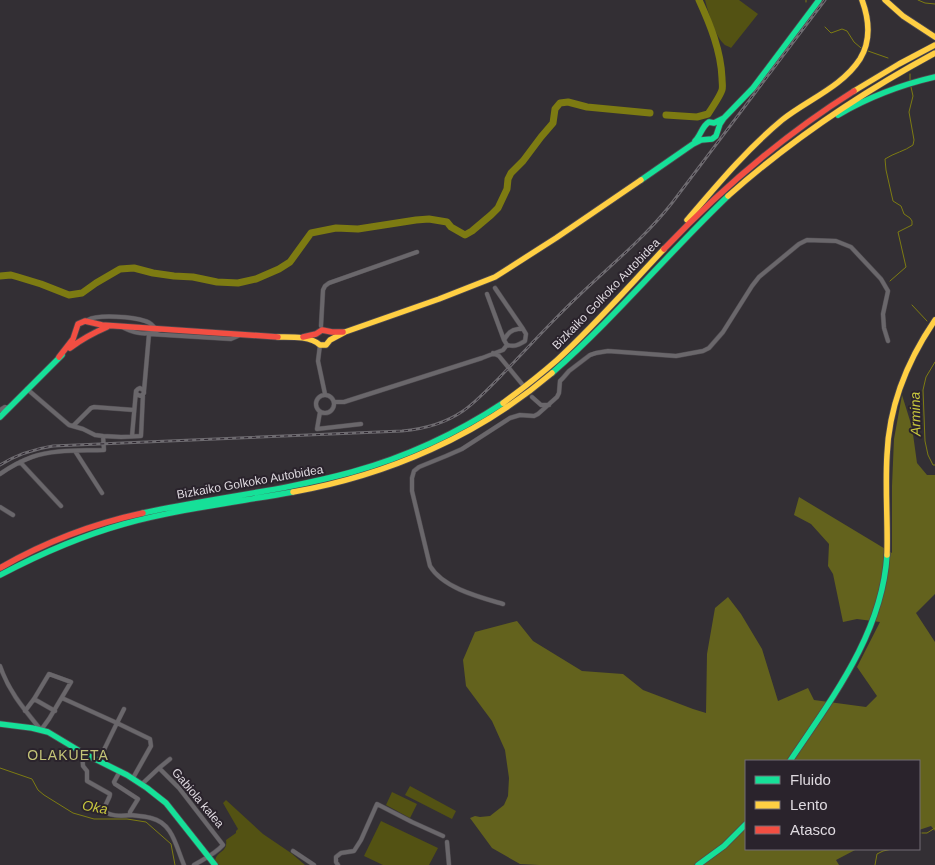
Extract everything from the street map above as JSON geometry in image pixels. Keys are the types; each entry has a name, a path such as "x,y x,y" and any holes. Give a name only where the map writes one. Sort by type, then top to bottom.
{"main road":[{"path":"60,357 77,332 80,322 85,321 117,326 300,338 318,340 326,345 330,340 345,332 494,277 527,257 693,144 707,138 714,138 724,118 753,88 819,0"},
{"path":"653,260 741,157 786,118 848,73 865,48 868,32 866,13 862,0"},
{"path":"885,0 903,16 935,35"},
{"name":"Bizkaiko Golkoko Autobidea","path":"0,568 56,539 94,526 148,512 316,481 352,472 420,450 452,435 519,392 539,375 609,309 653,260 715,198 776,144 843,97 935,44"},
{"name":"Bizkaiko Golkoko Autobidea","path":"0,575 22,562 96,532 201,507 346,481 400,464 456,439 527,394 592,336 727,196 783,149 864,93 935,53"},
{"path":"811,129 887,90 935,77"},
{"path":"693,144 706,123 714,123 724,118"},
{"path":"714,123 718,130"},
{"path":"702,130 703,135 707,138"},
{"path":"791,760 850,669 866,639 876,612 883,583 887,552 886,461 890,421 909,363 935,320"},
{"path":"89,322 93,327 92,333"},
{"path":"0,417 60,357 83,338 102,329 117,326"},
{"path":"318,340 322,330 345,332"},
{"path":"327,331 331,337 330,340"},
{"path":"77,332 83,338"},
{"path":"0,724 41,730 51,734 133,778 158,795 166,803 215,865"},
{"path":"698,865 729,842 745,825"}],"street":[{"path":"503,604 462,591 435,574 430,566 412,491 412,478 414,471 419,466 462,449 510,418 520,415 534,416 538,414 557,397 560,381 580,362 596,352 608,351 676,356 703,351 709,348 723,332 759,277 799,244 807,240 836,241 851,247 881,279 888,291 883,314 884,328 888,341"},
{"path":"321,326 323,290 325,286 418,252"},
{"path":"495,288 526,334 524,341 518,345 507,345"},
{"path":"487,294 507,345"},
{"path":"89,322 90,318 97,316 147,322 158,328 149,334"},
{"path":"117,326 130,331 149,334 231,339 242,334"},
{"path":"504,340 511,331 516,329 523,330"},
{"path":"27,389 69,425 95,435 141,436 142,391 145,381 149,334"},
{"path":"318,340 318,361 325,394"},
{"path":"502,361 503,350 507,345"},
{"path":"334,402 344,402 503,350"},
{"path":"493,353 499,356 522,384"},
{"path":"132,436 136,394 140,396 142,391"},
{"path":"325,394 331,396 334,402 332,410 326,413 320,412 316,408 316,401 319,396 325,394"},
{"path":"532,398 541,405 549,405"},
{"path":"538,414 541,405"},
{"path":"0,410 5,407 8,408"},
{"path":"73,426 94,407 134,410"},
{"path":"320,412 317,429 362,424"},
{"path":"0,474 20,462 44,454 104,450 103,436"},
{"path":"75,451 102,493"},
{"path":"20,462 61,506"},
{"path":"0,507 13,515"},
{"path":"0,666 8,687 25,711 41,730 71,682 49,674 25,711"},
{"path":"62,698 150,740 151,746 133,778"},
{"path":"34,699 54,711"},
{"path":"99,760 124,709"},
{"path":"82,752 83,766 87,771 87,781 110,794 104,808 107,814 151,818 164,824 175,840 184,865"},
{"path":"159,768 170,759"},
{"name":"Gabiola kalea","path":"142,784 159,768 179,788 223,845 208,856"},
{"path":"120,771 114,782 115,784 138,799 130,812 130,816"},
{"path":"338,865 336,857 341,853 354,851 377,804 443,836"},
{"path":"447,842 449,865"},
{"path":"293,851 314,865"},
{"path":"194,865 208,856"}],"shaded area":[{"path":"705,0 739,0 758,14 731,48 724,44 718,35"},
{"path":"902,395 912,427 917,463 927,475 935,475 935,594 916,613 935,642 935,831 931,826 920,830 920,760 745,760 745,850 855,850 836,860 839,865 539,865 520,864 492,848 470,818 490,816 504,805 508,796 509,778 505,750 492,721 466,686 463,660 475,632 517,621 533,641 582,671 623,674 643,690 706,713 707,654 715,608 728,597 741,614 762,649 778,701 808,688 814,700 866,707 877,696 857,667 880,622 857,619 843,622 833,574 828,566 829,544 811,524 794,515 799,497 892,553 894,439"},
{"path":"410,786 456,811 452,819 405,795"},
{"path":"392,792 417,804 410,818 386,805"},
{"path":"226,800 263,834 305,865 219,865 215,860 216,857 226,847 226,840 236,833 238,829 223,803"},
{"path":"381,821 438,848 429,865 383,865 364,856"}],"waterway":[{"path":"666,115 697,117 708,114 722,90 721,68 717,48 699,0"},
{"path":"918,0 935,4"},
{"name":"Armina","path":"825,27 831,33 842,29 847,31 854,42 861,48"},
{"name":"Armina","path":"868,51 888,58"},
{"name":"Armina","path":"910,74 910,80"},
{"name":"Armina","path":"890,281 906,267 898,232 912,225 912,221 904,214 901,206 893,201 885,159 913,145 914,140 909,112 913,96 911,87"},
{"path":"0,276 11,275 69,295 82,293 120,269 134,268 153,273 238,283 256,279 290,262 311,233 336,228 358,229 429,219 447,222 451,227 465,235 498,208 507,189 511,173 553,123 555,109 560,103 568,102 587,107 650,113"},
{"name":"Armina","path":"912,305 927,321"},
{"name":"Armina","path":"935,362 926,377 923,390 925,441 928,455 933,465 935,465"},
{"name":"Oka","path":"0,768 32,779 38,790 44,795 73,813 94,819 127,819 146,822 171,844 175,865"},
{"name":"Armina","path":"922,833 927,833 935,828"},
{"name":"Armina","path":"875,865 877,854 888,850"}],"railway":[{"path":"0,465 25,453 53,446 402,431 434,425 456,416 481,396 562,312 633,246 660,218 825,0"}],"traffic: fast":[{"path":"695,141 709,122 714,123 724,118 753,88 819,0"},
{"path":"838,115 885,92 935,77"},
{"path":"641,180 693,144 701,140 712,139 716,136 724,118"},
{"path":"552,373 620,308 728,196"},
{"path":"0,417 62,355"},
{"path":"143,513 326,479 372,466 430,444 467,425 503,403"},
{"path":"0,575 61,546 124,524 187,510 293,492"},
{"path":"791,760 838,689 865,638 876,612 883,584 887,555"},
{"path":"0,724 48,732 147,788 166,803 215,865"},
{"path":"698,865 724,846 745,825"}],"traffic: slow":[{"path":"687,220 732,168 769,131 844,78 853,69 864,52 868,30 862,0"},
{"path":"885,0 903,16 935,37"},
{"path":"854,91 935,45"},
{"path":"728,196 777,155 828,118 880,84 935,53"},
{"path":"278,337 295,337 326,345 330,340 345,332 495,277 641,180"},
{"path":"503,403 571,347 664,249"},
{"path":"887,555 886,468 891,419 901,384 908,368 935,320"},
{"path":"293,492 363,475 430,450 494,416 524,396 552,373"}],"traffic: jam":[{"path":"664,249 708,205 754,164 803,126 854,91"},
{"path":"59,357 73,339 78,324 85,321 102,325 278,337"},
{"path":"70,348 88,336 107,327"},
{"path":"303,337 316,334 322,330 343,332"},
{"path":"0,568 34,550 87,528 143,513"}],"district":[{"name":"OLAKUETA","path":"68,755"}]}
